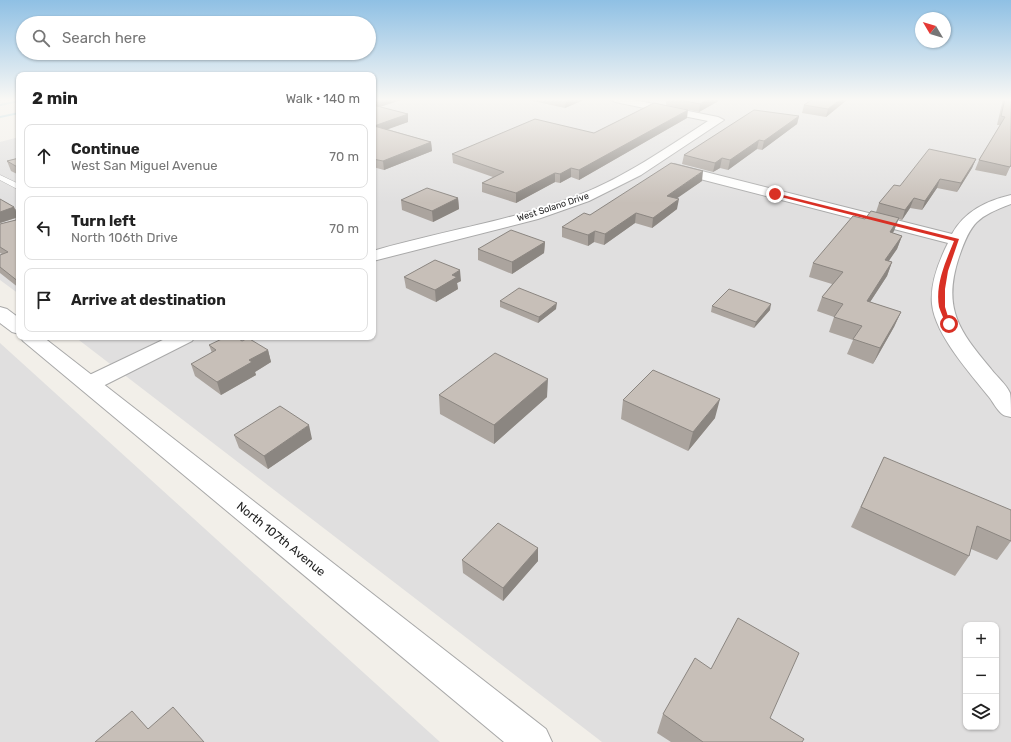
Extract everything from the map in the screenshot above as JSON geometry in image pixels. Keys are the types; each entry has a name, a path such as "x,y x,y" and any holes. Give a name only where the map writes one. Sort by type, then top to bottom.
{"street":[{"name":"West Solano Drive","path":"376,255 556,208 602,190 652,162 697,134"},
{"path":"652,162 957,240"},
{"path":"1011,199 972,217 957,240 945,271 942,289 942,307 959,341 974,363 1011,409"},
{"path":"0,313 16,326"},
{"name":"North 107th Avenue","path":"34,340 533,742"},
{"path":"89,384 179,340"}],"lane":[{"path":"0,177 16,186"}],"shaded area":[{"path":"376,134 1011,134 1011,742 602,742 79,340 376,340"},
{"path":"16,138 16,292 0,280 0,142"},
{"path":"0,343 440,742 0,742"}],"building":[{"path":"376,134 401,134 431,142 383,161 376,160"},
{"path":"500,134 645,134 579,170 571,168 560,174 555,173 516,193 482,183 504,172 452,154"},
{"path":"717,134 774,134 764,141 759,140 730,160 722,158 715,163 684,155"},
{"path":"995,134 1011,134 1010,167 979,160"},
{"path":"929,149 976,159 961,183 940,179 925,201 914,198 905,210 879,203 894,185 900,186"},
{"path":"16,159 16,166 7,161"},
{"path":"671,163 703,171 667,196 679,199 653,218 636,213 605,234 595,231 588,235 562,227 584,213 590,215"},
{"path":"427,188 458,198 432,211 401,200"},
{"path":"0,199 14,207 0,212"},
{"path":"871,211 899,218 890,232 902,236 885,260 892,262 867,301 901,312 880,348 853,339 862,326 834,317 843,304 822,297 843,272 813,263 853,216 865,219"},
{"path":"16,220 16,280 0,267 0,255 8,252 0,247 0,224"},
{"path":"511,230 545,242 512,262 478,249"},
{"path":"435,260 460,270 452,275 457,277 435,290 404,277"},
{"path":"519,288 557,303 539,317 500,301"},
{"path":"729,289 771,304 756,322 712,306"},
{"path":"220,340 251,340 268,350 249,360 252,362 217,382 191,364 216,350 209,345"},
{"path":"495,353 548,379 494,425 439,395"},
{"path":"653,370 720,399 693,432 623,400"},
{"path":"280,406 309,425 264,456 234,435"},
{"path":"884,457 1011,510 1011,541 977,526 969,556 861,507"},
{"path":"498,523 538,548 503,588 462,560"},
{"path":"738,618 799,653 770,718 804,739 802,742 703,742 663,714 695,658 711,669"},
{"path":"173,707 204,742 95,742 132,711 148,729"}],"route":[{"path":"775,194 957,240 945,271 942,289 942,307 949,324"}]}
